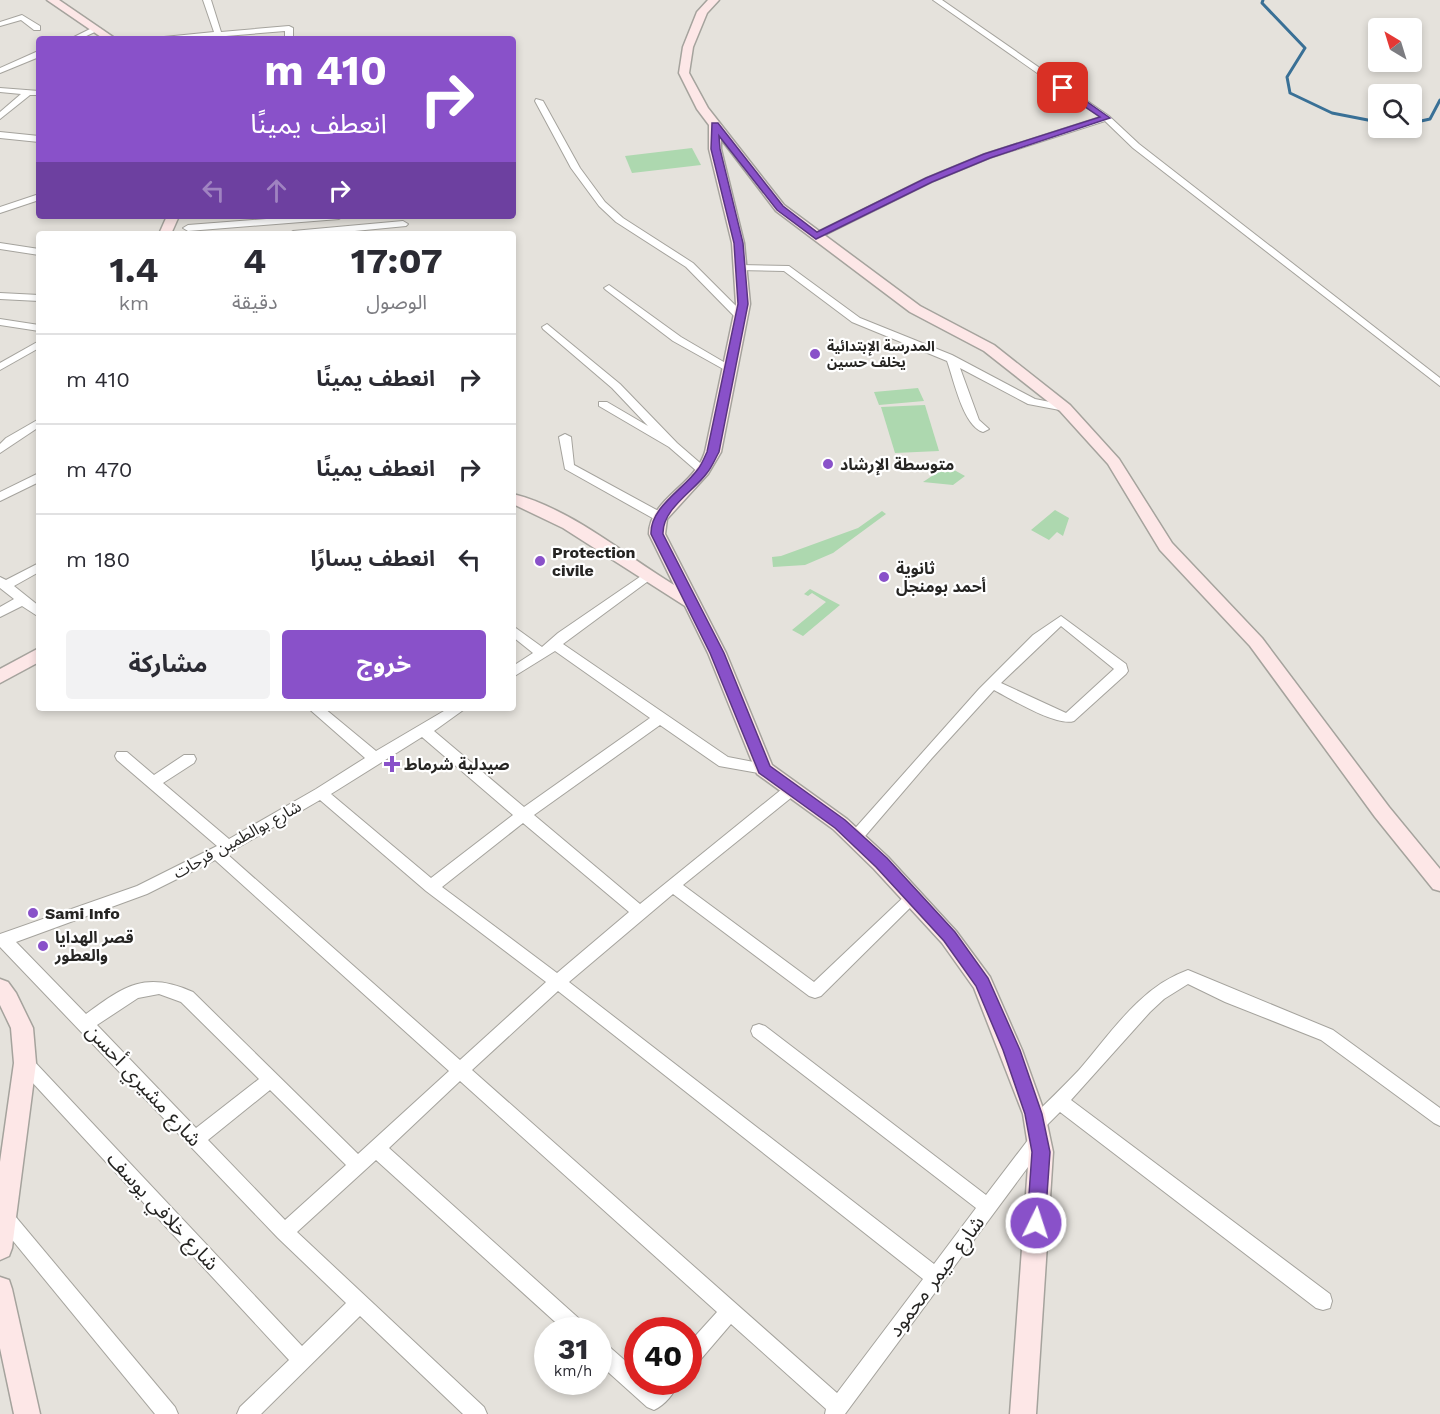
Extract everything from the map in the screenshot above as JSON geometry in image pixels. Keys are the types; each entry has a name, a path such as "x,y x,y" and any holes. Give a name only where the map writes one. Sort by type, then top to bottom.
{"street":[{"path":"52,0 107,36"},
{"path":"207,0 219,34"},
{"path":"714,0 702,12 688,47 684,73 715,124 780,208 915,309 989,348 1065,408 1114,462 1166,546 1256,642 1382,812 1440,883"},
{"path":"937,0 1106,118 1137,147 1440,383"},
{"path":"0,24 22,17 37,28"},
{"path":"197,36 289,28 289,36"},
{"path":"81,36 97,29"},
{"path":"0,71 36,55"},
{"path":"0,90 36,93"},
{"path":"0,116 28,92"},
{"path":"539,101 562,143 603,206 617,218 683,260 705,278 740,316"},
{"path":"816,236 929,180 987,156 1106,118"},
{"path":"715,124 715,149 738,243 743,304 713,452 703,471 660,517 657,534 717,653 764,770"},
{"path":"0,135 36,138"},
{"path":"0,210 36,197"},
{"path":"189,231 309,219"},
{"path":"326,231 403,224"},
{"path":"0,246 36,252"},
{"path":"740,268 786,268 856,320 952,359 1032,402 1065,408"},
{"path":"609,288 677,339 729,368"},
{"path":"0,296 36,298"},
{"path":"0,322 36,328"},
{"path":"547,327 616,387 673,445 703,471"},
{"path":"0,367 36,346"},
{"path":"952,359 974,421 983,429"},
{"path":"603,404 673,445"},
{"path":"0,449 36,424"},
{"path":"565,437 569,467 660,517"},
{"path":"0,498 36,479"},
{"path":"516,500 535,506 558,518 691,602"},
{"path":"36,568 3,583 36,611"},
{"path":"516,670 555,645 563,636 647,576"},
{"path":"0,613 23,600"},
{"path":"855,838 944,733 992,684 1061,620 1121,667 1120,671 1069,718 1062,717 992,684"},
{"path":"516,632 541,653"},
{"path":"555,645 724,762 764,770 855,838 949,937 983,983 1011,1050 1037,1132 1041,1152 1023,1414"},
{"path":"0,677 36,656"},
{"path":"319,711 375,758"},
{"name":"شارع بوالطمين فرحات","path":"2,940 142,890 321,793 410,736 424,731 454,711"},
{"path":"431,887 523,815 661,717"},
{"path":"424,731 639,912"},
{"path":"122,756 154,782 221,849 459,1071 730,1311 836,1411"},
{"path":"154,782 189,759"},
{"path":"284,1232 558,982 639,912 792,789"},
{"path":"321,793 431,887 558,982 935,1277"},
{"path":"673,886 815,991 913,897"},
{"name":"شارع مشيري أحسن","path":"2,940 87,1023 284,1232 358,1305 477,1414"},
{"name":"شارع حيمر محمود","path":"836,1411 988,1207 1059,1101 1148,1004 1173,982 1188,976 1231,997 1327,1035 1440,1118"},
{"path":"87,1023 124,996 144,987 173,989 187,997 359,1166"},
{"path":"0,988 22,1028 25,1063 0,1248"},
{"path":"759,1031 988,1207"},
{"name":"شارع خلافي يوسف","path":"25,1063 301,1359"},
{"path":"195,1140 270,1080"},
{"path":"1059,1101 1323,1301"},
{"path":"377,1149 563,1317"},
{"path":"4,1216 168,1414"},
{"path":"0,1289 27,1414"},
{"path":"247,1414 358,1305"},
{"path":"702,1343 730,1311"},
{"path":"612,1362 624,1373"}],"green space":[{"path":"692,148 701,165 632,173 625,156"},
{"path":"918,388 924,401 879,405 874,392"},
{"path":"925,405 939,451 895,453 881,407"},
{"path":"947,466 965,476 953,485 923,482"},
{"path":"1055,510 1069,518 1063,536 1057,532 1049,540 1031,530"},
{"path":"882,511 886,514 833,553 805,565 773,567 772,557 781,556 858,528"},
{"path":"810,589 840,605 803,636 792,630 826,602 812,593 808,596 804,594"}],"waterway":[{"path":"1263,0 1262,3 1305,48 1287,77 1290,93 1332,113 1368,120"},
{"path":"1422,121 1430,119 1440,100"}],"place":[{"name":"المدرسة الإبتدائية يخلف حسين","path":"815,354"},
{"name":"متوسطة الإرشاد","path":"828,464"},
{"name":"Protection civile","path":"540,561"},
{"name":"ثانوية أحمد بومنجل","path":"884,577"},
{"name":"صيدلية شرماط","path":"392,764"},
{"name":"Sami Info","path":"33,913"},
{"name":"قصر الهدايا والعطور","path":"43,946"}],"route":[{"path":"1036,1223 1041,1152 1034,1114 983,983 949,937 882,863 840,824 764,770 717,653 657,534 657,526 663,513 703,471 713,452 743,304 738,243 715,149 715,124 728,144 780,208 816,236 929,180 987,156 1106,118 1063,88"}]}
